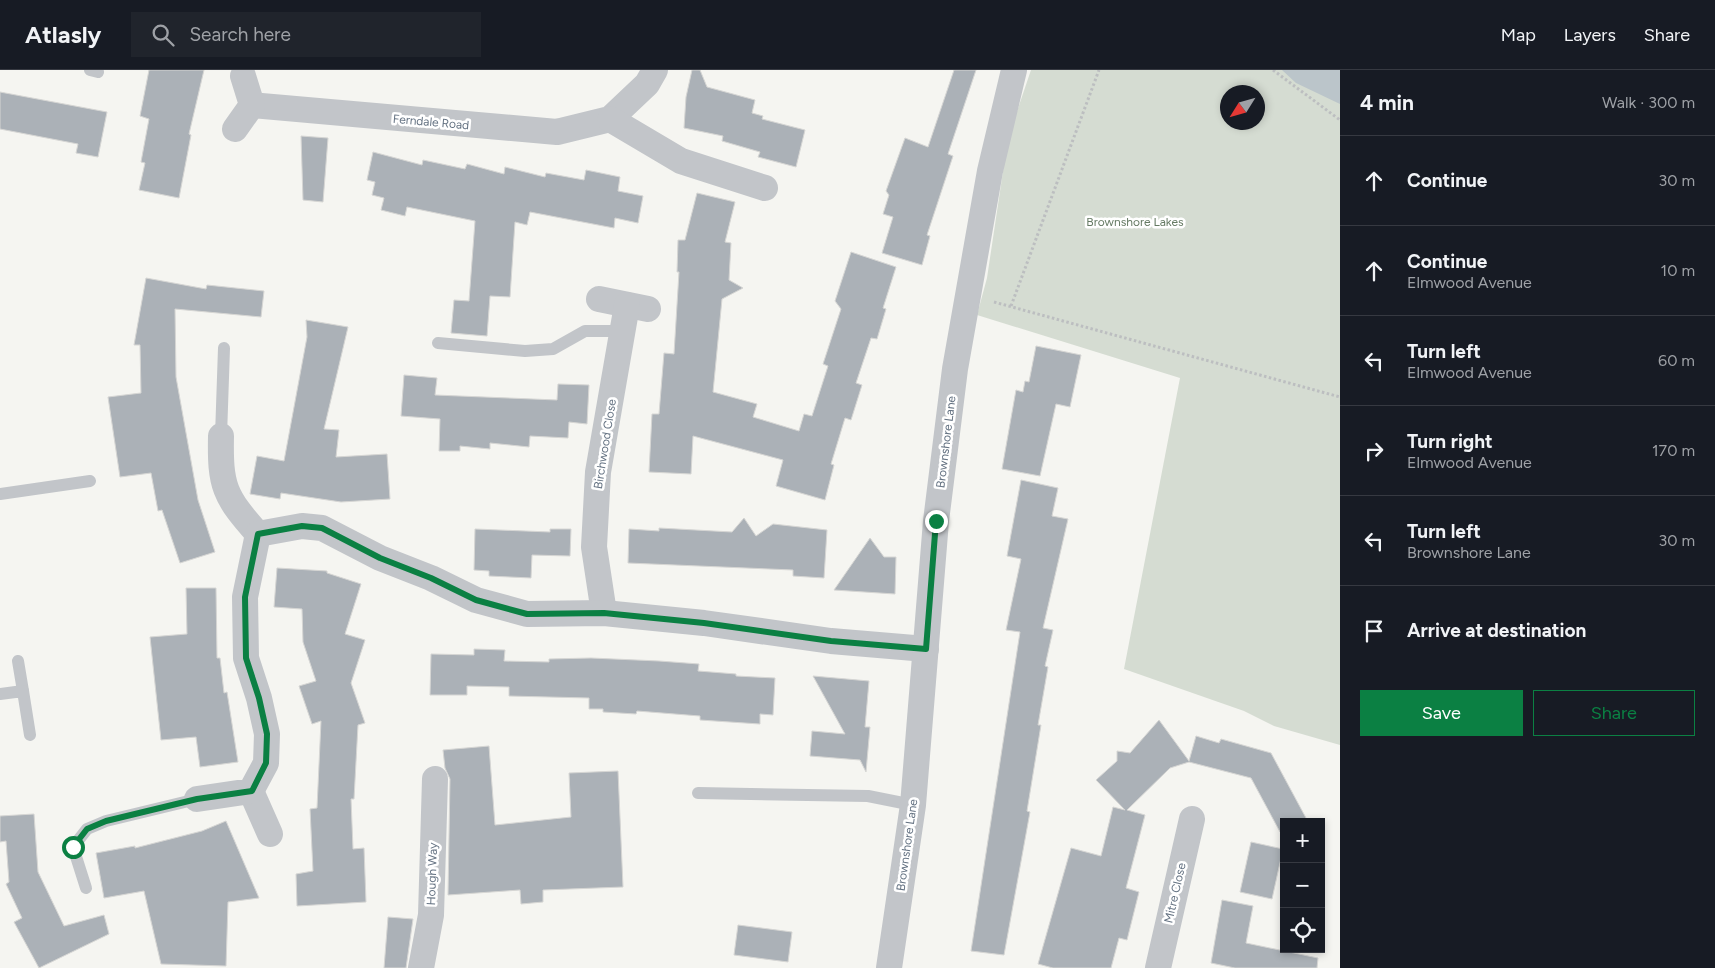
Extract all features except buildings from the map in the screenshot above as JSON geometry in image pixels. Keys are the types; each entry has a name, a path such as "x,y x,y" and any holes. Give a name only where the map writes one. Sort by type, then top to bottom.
{"street":[{"name":"Ferndale Road","path":"252,106 557,132 610,119 647,84 654,70"},
{"name":"Brownshore Lane","path":"889,968 913,805 936,521 955,369 990,171 1014,70"},
{"path":"235,129 252,106 243,76"},
{"path":"610,119 681,161 765,188"},
{"name":"Birchwood Close","path":"599,298 637,307 622,332 598,472 594,548 604,613"},
{"path":"221,436 221,468 225,487 234,507 258,534"},
{"path":"258,534 302,526 322,528 380,558 431,578 476,600 527,614 604,613 704,623 831,641 926,649"},
{"path":"258,534 245,597 246,658 259,698 267,734 266,763 252,791 270,834"},
{"name":"Hough Way","path":"421,968 431,915 435,779"},
{"path":"197,799 252,791"},
{"name":"Mitre Close","path":"1158,968 1192,818"}],"lane":[{"path":"438,343 534,350 553,349 585,331 622,332"},
{"path":"221,436 224,348"},
{"path":"0,494 90,481"},
{"path":"18,660 30,735"},
{"path":"0,694 23,691"},
{"path":"698,793 868,796 913,805"},
{"path":"86,888 73,847 87,829 106,821 197,799"}],"path":[{"path":"1011,306 1099,70"},
{"path":"1273,70 1340,120"},
{"path":"969,296 1340,397"}],"green space":[{"name":"Brownshore Lakes","path":"1031,70 1340,70 1340,745 1274,726 1244,711 1124,669 1180,378 977,315 987,278 1008,138"}],"shaded area":[{"path":"1282,70 1340,70 1340,104 1296,83"}],"route":[{"path":"73,847 87,829 106,821 197,799 252,791 266,763 267,734 259,698 246,658 245,597 258,534 302,526 322,528 380,558 431,578 476,600 527,614 604,613 704,623 831,641 926,649 936,521"}]}
